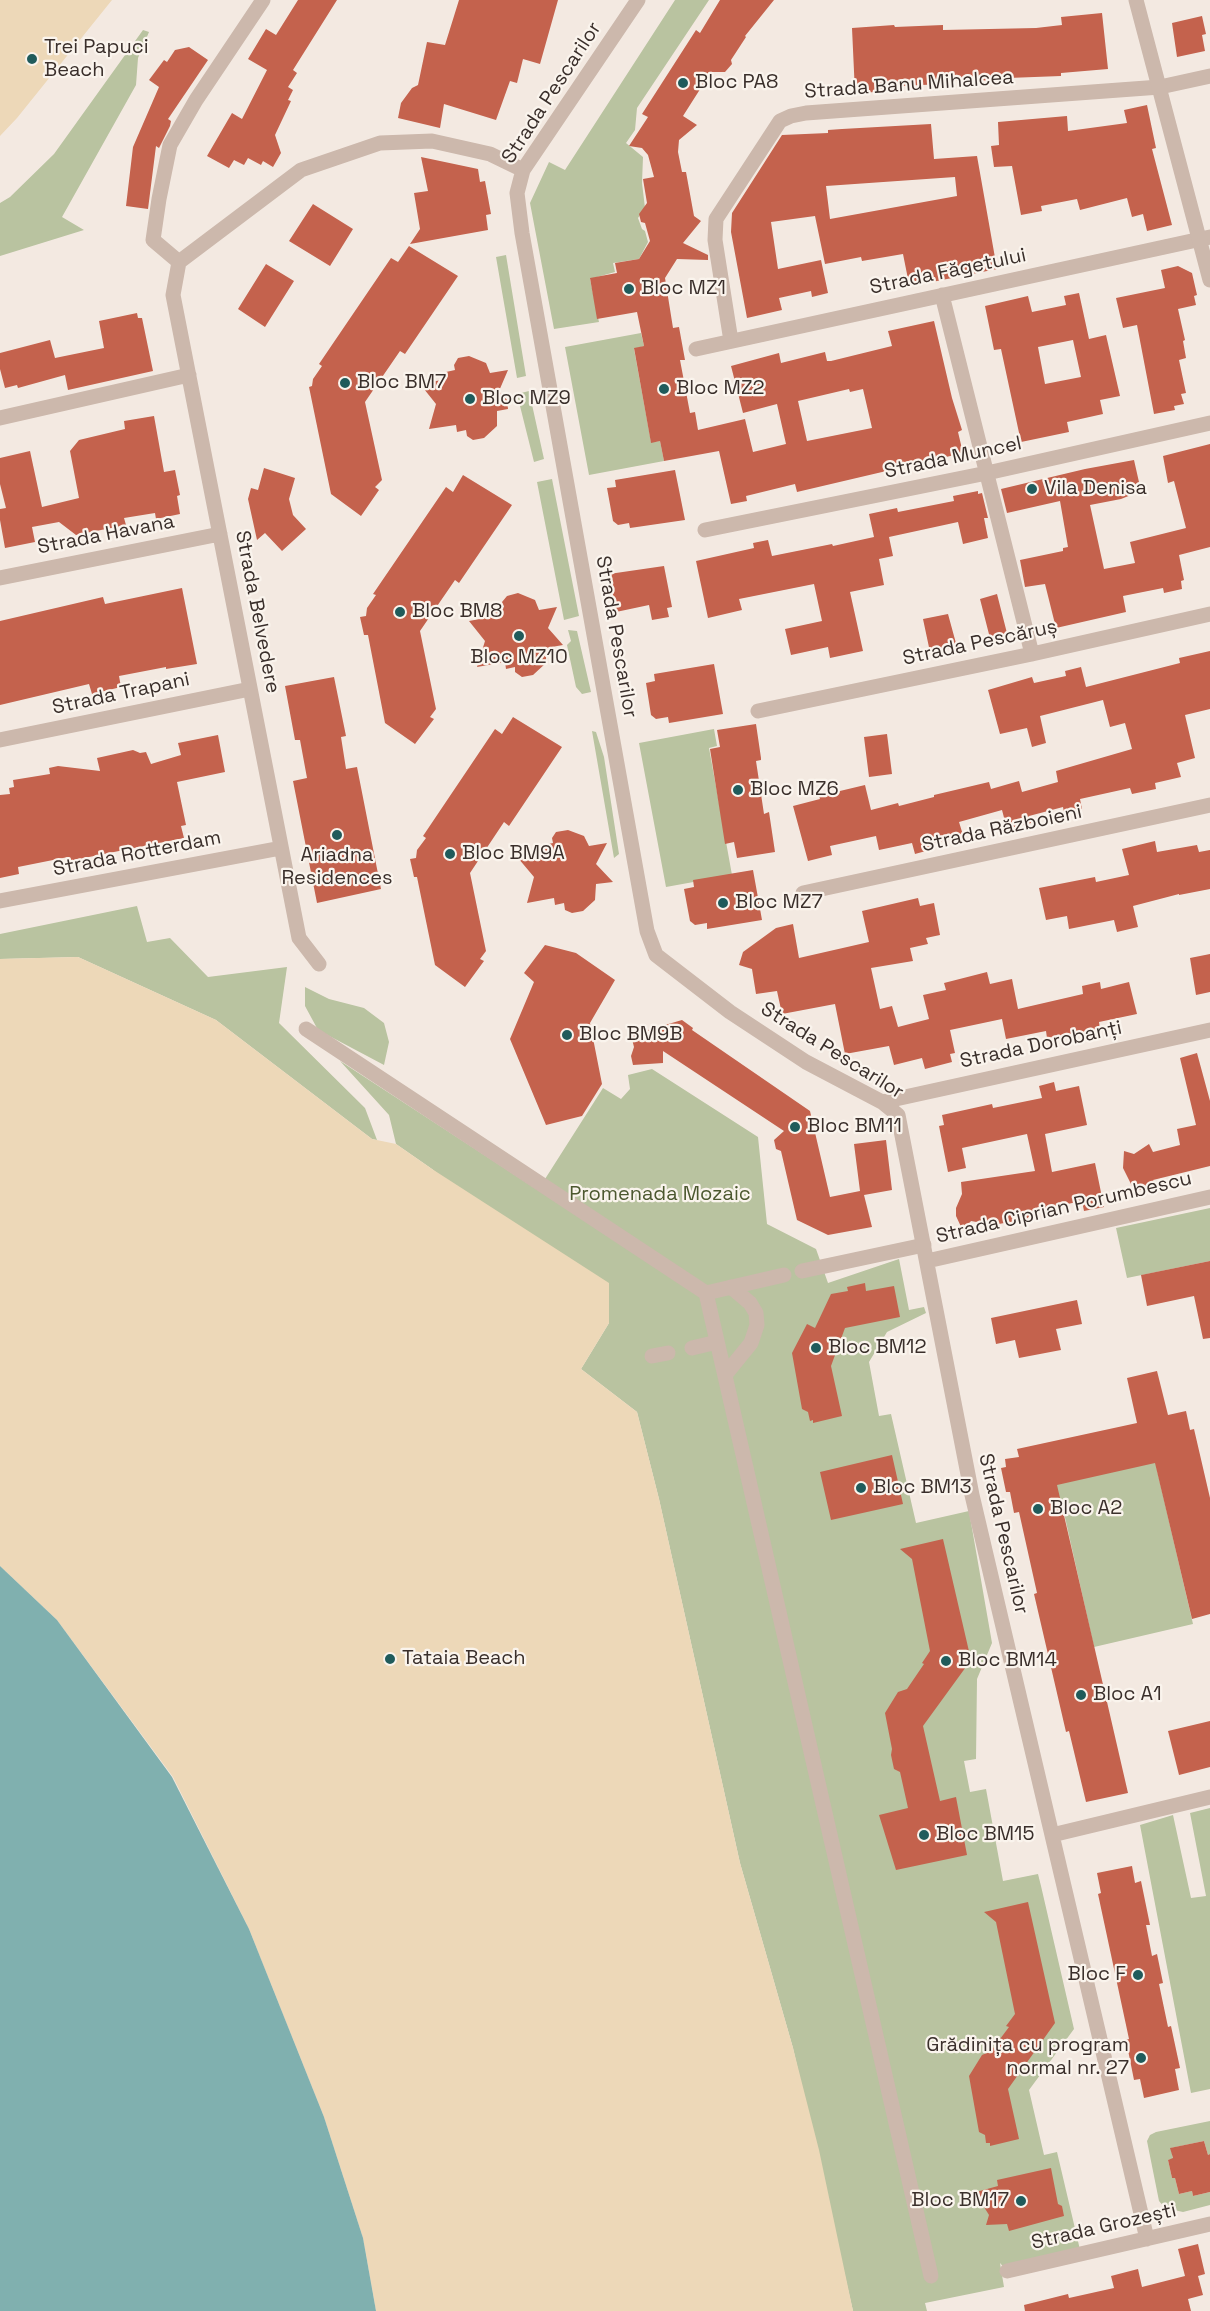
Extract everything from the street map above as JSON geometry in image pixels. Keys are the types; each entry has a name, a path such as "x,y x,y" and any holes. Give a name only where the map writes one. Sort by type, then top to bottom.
{"street":[{"path":"263,0 196,100 170,145 153,240 179,262 301,170 380,143 432,141 490,154 523,170"},
{"name":"Strada Pescarilor","path":"638,0 523,170 517,193 522,233 647,931 656,955 730,1012 806,1062 882,1102 898,1115 972,1495 1147,2239"},
{"path":"1136,0 1204,239 1210,280"},
{"name":"Strada Banu Mihalcea","path":"731,341 714,240 716,219 780,121 806,113 1160,87 1210,76"},
{"name":"Strada Făgetului","path":"696,349 1204,239"},
{"name":"Strada Belvedere","path":"179,262 173,295 281,848 299,938 319,964"},
{"path":"942,295 1032,654"},
{"path":"0,418 189,375"},
{"name":"Strada Muncel","path":"705,530 987,473 1210,423"},
{"name":"Strada Havana","path":"0,578 220,534"},
{"name":"Strada Pescăruș","path":"758,711 1210,614"},
{"name":"Strada Trapani","path":"0,740 250,689"},
{"name":"Strada Războieni","path":"803,893 1210,805"},
{"name":"Strada Rotterdam","path":"0,901 281,848"},
{"path":"306,1029 706,1293 931,2276"},
{"name":"Strada Dorobanți","path":"882,1102 1210,1030"},
{"name":"Strada Ciprian Porumbescu","path":"802,1271 925,1253 1210,1197"},
{"path":"706,1293 784,1275"},
{"path":"724,1375 751,1343 758,1325 756,1313 750,1303 731,1287"},
{"path":"692,1348 717,1342"},
{"path":"652,1356 668,1353"},
{"path":"1052,1835 1210,1797"},
{"name":"Strada Grozești","path":"1008,2271 1210,2223"}],"green space":[{"path":"675,0 709,0 637,108 635,130 626,143 643,157 642,183 645,208 638,218 648,242 639,259 613,263 615,272 590,279 599,322 554,329 530,203 549,162 565,170"},
{"path":"143,30 149,32 138,58 136,85 62,217 84,230 0,256 0,203 10,197 54,154"},
{"path":"506,255 526,376 517,378 496,257"},
{"path":"641,333 644,346 634,349 651,442 660,441 664,461 589,475 565,347"},
{"path":"529,391 544,459 534,462 517,394"},
{"path":"552,479 579,616 564,620 537,482"},
{"path":"568,630 577,631 591,692 582,694 576,687 567,645 571,641"},
{"path":"714,729 717,746 709,748 732,875 666,887 639,743"},
{"path":"592,731 596,732 604,757 619,854 614,858"},
{"path":"137,906 147,942 170,938 208,977 287,967 279,1023 365,1108 377,1140 372,1139 216,1020 78,957 0,959 0,934"},
{"path":"305,987 329,999 364,1008 384,1023 389,1042 384,1065 318,1030 305,1006"},
{"name":"Promenada Mozaic","path":"340,1061 538,1190 603,1088 621,1099 630,1089 628,1075 652,1069 758,1137 767,1224 816,1249 828,1283 899,1259 909,1310 924,1307 926,1313 887,1332 869,1362 879,1416 891,1414 916,1523 969,1511 992,1643 977,1679 976,1759 964,1761 970,1792 986,1789 1003,1881 1038,1874 1041,1886 1074,2029 1029,2090 1044,2155 1057,2152 1081,2254 1007,2271 1000,2263 1004,2287 925,2303 927,2311 853,2311 793,2048 740,1863 659,1499 637,1412 581,1369 609,1323 432,1169 396,1144 389,1115"},
{"path":"1210,1208 1210,1261 1127,1278 1116,1228"},
{"path":"1156,1458 1193,1624 1094,1647 1062,1504 1049,1506 1057,1483"},
{"path":"1210,1808 1210,2089 1191,2093 1140,1825 1173,1815 1191,1898 1206,1896 1190,1813"},
{"path":"1210,2121 1210,2154 1208,2155 1204,2141 1171,2148 1173,2159 1168,2160 1179,2194 1192,2191 1193,2196 1210,2192 1210,2205 1183,2212 1165,2208 1159,2201 1147,2141 1150,2135"}],"sand":[{"name":"Trei Papuci Beach","path":"0,0 112,0 0,136"},
{"name":"Tataia Beach","path":"78,957 216,1020 372,1139 396,1144 609,1283 609,1323 581,1369 637,1412 659,1499 740,1863 793,2048 819,2150 853,2311 376,2311 363,2238 324,2117 249,1929 173,1777 57,1620 0,1566 0,959"}],"water":[{"path":"0,1566 57,1620 172,1777 249,1929 324,2117 363,2238 376,2311 0,2311"}],"building":[{"path":"298,0 337,0 293,70 297,73 288,87 293,90 288,100 291,101 275,135 281,153 273,167 263,161 261,165 248,158 244,165 234,160 229,168 207,156 232,113 242,119 267,70 248,59 266,29 276,35"},
{"path":"459,0 558,0 540,64 523,59 517,83 510,81 496,120 444,104 440,128 398,118 401,103 412,88 418,85 427,42 445,45"},
{"path":"720,0 774,0 745,36 731,60 732,64 725,72 711,72 683,116 697,125 679,140 678,152 682,172 686,172 694,216 701,221 683,243 708,255 708,260 677,259 665,278 673,328 679,327 685,360 680,360 690,413 695,412 698,430 745,419 753,452 786,444 777,404 743,413 731,366 779,353 781,363 825,352 827,361 831,361 892,346 888,331 934,321 962,430 958,432 963,453 797,492 795,484 746,496 747,501 731,504 719,451 664,461 660,441 651,443 634,348 644,346 637,312 597,319 590,278 617,273 615,263 639,259 650,241 645,223 641,222 639,214 647,203 643,179 654,177 648,155 642,148 629,146 648,117 642,114 696,30 700,33","holes":["849,389 850,392 863,389 872,428 807,441 798,401"]},
{"path":"1102,13 1108,69 1061,73 1061,76 1008,78 1008,80 945,81 945,84 899,86 899,91 855,93 852,28 943,25 943,30 1036,28 1062,25 1061,17"},
{"path":"1202,16 1206,34 1202,35 1205,51 1177,57 1172,23"},
{"path":"189,47 208,60 168,119 171,121 170,126 159,148 156,146 148,209 126,206 133,147 159,87 149,80 164,60 167,62 175,50"},
{"path":"1147,105 1156,148 1152,149 1172,225 1147,231 1143,214 1132,217 1127,198 1080,210 1077,199 1041,206 1042,211 1021,215 1012,166 994,167 991,146 999,145 998,122 1067,116 1068,131 1127,123 1124,110"},
{"path":"931,124 934,159 977,156 997,269 932,282 931,279 909,284 903,254 862,261 861,257 825,264 815,216 771,222 778,269 821,260 828,293 812,297 811,291 779,298 782,310 747,318 731,232 732,213 782,135","holes":["955,177 957,196 830,219 826,186"]},
{"path":"421,157 478,169 480,182 485,181 491,214 486,215 488,230 410,244 420,229 414,193 428,191"},
{"path":"313,204 353,229 330,266 289,241"},
{"name":"Bloc BM7","path":"409,246 458,276 405,354 400,351 365,402 382,480 375,487 379,490 361,516 331,494 309,387 312,386 313,379 322,366 319,364 391,258 398,262"},
{"path":"266,264 294,281 265,327 238,309"},
{"path":"1178,266 1192,273 1197,295 1194,296 1196,305 1178,309 1185,340 1183,341 1186,358 1179,360 1186,393 1181,394 1184,404 1174,406 1175,410 1154,414 1137,325 1123,328 1116,298 1165,288 1161,270"},
{"path":"1079,293 1089,339 1106,335 1120,396 1100,400 1103,414 1067,422 1069,432 1021,442 1001,349 994,350 985,306 1028,296 1032,312 1066,305 1064,296","holes":["1073,340 1081,377 1045,384 1038,347"]},
{"path":"137,313 138,318 142,318 153,371 68,390 65,375 18,388 17,385 5,388 0,369 0,353 50,340 55,358 104,348 99,321"},
{"name":"Bloc MZ9","path":"469,356 486,363 490,373 508,370 499,391 507,400 508,409 497,411 497,426 484,438 473,440 467,436 466,430 457,432 456,425 429,429 436,404 420,384 447,379 446,372 455,370 454,365 458,358"},
{"path":"154,416 164,472 175,470 180,495 177,496 180,514 156,519 155,513 124,518 126,525 76,535 59,522 32,527 35,542 5,548 0,520 0,509 6,508 0,484 0,458 30,451 42,507 79,498 70,451 79,440 125,429 124,421"},
{"path":"1210,444 1210,547 1179,555 1184,580 1181,581 1182,589 1164,593 1163,588 1123,596 1126,612 1056,628 1045,584 1025,587 1020,560 1063,551 1063,548 1068,547 1060,501 1007,513 1001,489 1134,460 1141,491 1121,499 1090,505 1104,569 1135,563 1130,542 1186,528 1174,481 1168,483 1163,456"},
{"path":"264,468 295,478 289,499 293,515 306,529 282,551 265,533 257,540 248,499 251,488 258,490"},
{"path":"675,470 685,520 630,528 629,523 618,525 613,521 607,488 616,487 615,480"},
{"name":"Bloc BM8","path":"463,475 512,505 459,583 455,580 420,631 436,709 430,717 434,719 415,744 385,723 368,635 364,635 360,617 366,616 367,608 376,595 373,594 446,487 453,492"},
{"path":"978,491 978,494 982,493 988,518 984,518 988,538 963,544 958,522 889,537 893,556 879,559 884,585 850,592 863,651 830,658 828,647 791,655 785,629 822,621 814,584 739,599 742,610 708,618 696,561 754,548 753,543 768,540 772,556 874,537 869,514 897,508 898,512 954,501 953,496"},
{"path":"664,566 672,607 667,608 669,617 652,620 649,605 616,612 609,574"},
{"path":"182,588 197,664 119,676 121,687 92,694 89,684 0,705 0,621 103,597 105,604"},
{"name":"Bloc MZ10","path":"518,593 535,600 539,610 557,607 548,628 563,645 546,648 546,663 533,675 522,677 515,672 515,667 506,669 505,662 477,667 485,641 469,621 496,616 495,609 504,607 502,602 507,596"},
{"path":"997,594 1009,641 992,646 980,599"},
{"path":"948,614 957,647 930,652 923,619"},
{"path":"1210,651 1210,709 1185,715 1195,758 1177,763 1181,777 1155,783 1156,789 1132,794 1130,788 1080,799 1082,809 1064,813 1063,807 1029,816 1031,823 1007,829 1002,810 959,822 963,835 932,844 933,849 915,854 912,843 879,850 876,836 830,846 832,855 808,861 793,806 820,799 819,796 865,785 871,810 898,803 899,806 989,782 991,789 1019,781 1022,792 1058,782 1056,771 1132,749 1125,723 1110,727 1103,700 1040,716 1046,743 1032,747 1027,728 1000,734 988,690 1032,677 1034,683 1066,676 1065,671 1081,667 1086,687 1180,663 1179,658"},
{"path":"714,664 723,714 669,723 668,717 656,719 651,715 646,683 655,681 654,674"},
{"name":"Ariadna Residences","path":"334,677 346,736 341,737 346,769 357,767 381,889 317,903 293,781 307,778 300,740 295,740 285,686"},
{"name":"Bloc BM9A","path":"513,717 562,747 509,826 504,822 470,873 486,951 480,959 484,961 465,987 435,965 417,877 414,877 410,859 416,858 417,850 426,838 423,836 495,729 502,734"},
{"name":"Bloc MZ6","path":"756,724 761,760 756,761 764,814 769,812 775,852 737,858 734,842 725,844 710,749 720,747 717,730"},
{"path":"887,734 892,774 869,777 864,737"},
{"path":"218,735 225,772 177,782 186,825 181,826 184,838 69,861 68,857 18,867 19,874 0,878 0,795 10,794 9,788 14,787 13,780 50,774 49,768 58,766 100,771 97,758 133,750 140,753 146,752 151,764 181,755 178,743"},
{"path":"568,830 584,836 589,846 607,843 596,864 613,882 596,884 595,900 583,911 572,913 565,910 564,903 555,905 554,898 527,903 534,877 518,858 546,852 544,845 553,843 552,838 556,832"},
{"path":"1155,841 1157,852 1197,845 1199,852 1210,850 1210,889 1179,894 1133,906 1138,927 1117,932 1114,920 1069,929 1067,916 1046,920 1039,888 1095,877 1096,882 1129,875 1122,849"},
{"name":"Bloc MZ7","path":"753,870 762,920 707,929 707,923 695,925 690,921 684,889 694,887 693,880"},
{"path":"918,898 920,906 934,903 940,935 926,938 928,944 910,948 913,961 871,968 880,1009 892,1006 898,1027 929,1019 923,995 946,990 944,983 987,972 990,984 1012,979 1018,1009 1083,994 1082,986 1100,982 1101,989 1129,982 1137,1014 1099,1022 1100,1029 1047,1038 1046,1031 1006,1039 1002,1019 950,1030 955,1053 950,1054 952,1062 925,1069 922,1058 894,1065 889,1046 845,1054 835,1004 782,1014 777,991 756,994 752,969 739,965 743,952 776,928 793,924 799,958 869,942 862,911"},
{"name":"Bloc BM9B","path":"545,945 576,953 615,980 590,1023 602,1084 582,1116 546,1125 510,1039 534,982 524,973"},
{"path":"1210,954 1210,992 1196,995 1190,958"},
{"name":"Bloc BM11","path":"682,1020 693,1028 692,1030 810,1111 830,1197 860,1191 854,1144 886,1140 892,1190 864,1195 872,1227 828,1235 797,1220 781,1151 776,1149 774,1140 784,1131 663,1051 663,1063 633,1065 631,1056 634,1047 631,1035"},
{"path":"1197,1053 1210,1101 1210,1166 1153,1180 1158,1190 1134,1190 1123,1168 1124,1151 1134,1154 1149,1144 1153,1152 1180,1145 1177,1129 1196,1125 1180,1058"},
{"path":"1054,1082 1056,1091 1079,1086 1087,1125 1045,1134 1052,1172 1095,1163 1104,1207 1084,1211 1082,1201 1033,1211 1027,1219 993,1225 971,1221 963,1231 956,1216 956,1208 962,1194 961,1182 1035,1171 1027,1134 962,1148 966,1168 948,1172 939,1126 944,1125 942,1115 992,1104 993,1108 1042,1098 1039,1086"},
{"path":"1210,1261 1210,1338 1203,1339 1194,1296 1147,1306 1141,1275"},
{"name":"Bloc BM12","path":"865,1283 866,1291 894,1286 900,1317 845,1328 831,1366 842,1416 813,1423 813,1420 810,1421 808,1412 802,1409 792,1353 807,1324 815,1328 831,1294 848,1291 847,1287"},
{"path":"1077,1300 1082,1324 1056,1329 1061,1350 1019,1358 1015,1340 996,1344 991,1318"},
{"path":"1157,1371 1168,1415 1186,1411 1190,1430 1194,1429 1210,1498 1210,1614 1192,1619 1155,1463 1057,1485 1128,1793 1086,1802 1069,1731 1066,1732 1034,1594 1037,1593 1019,1512 1014,1513 1010,1492 1006,1492 1001,1468 1006,1467 1005,1459 1019,1457 1017,1449 1137,1423 1127,1378"},
{"name":"Bloc BM13","path":"892,1455 903,1504 831,1520 820,1472"},
{"name":"Bloc BM14","path":"943,1539 971,1660 923,1726 940,1801 956,1797 967,1855 896,1870 879,1815 908,1808 900,1772 894,1769 885,1713 898,1692 907,1689 930,1651 912,1559 900,1549"},
{"path":"1210,1721 1210,1767 1179,1775 1168,1731"},
{"name":"Bloc F","path":"1132,1866 1135,1883 1141,1881 1150,1925 1146,1925 1152,1956 1157,1954 1163,1983 1159,1984 1180,2068 1175,2069 1179,2090 1144,2098 1140,2079 1134,2080 1126,2040 1129,2039 1098,1894 1101,1893 1097,1873"},
{"path":"1028,1902 1055,2023 1008,2089 1019,2139 990,2146 990,2143 986,2143 985,2135 979,2132 969,2076 982,2055 991,2051 1009,2027 1006,2026 1015,2014 996,1922 984,1912"},
{"path":"1204,2141 1208,2155 1210,2154 1210,2192 1193,2196 1192,2191 1179,2194 1168,2160 1173,2158 1170,2148"},
{"name":"Bloc BM17","path":"1051,2168 1058,2204 1062,2206 1064,2216 1009,2231 1007,2224 986,2225 989,2215 984,2207 984,2200 976,2192 998,2186 997,2180"},
{"path":"1198,2244 1205,2274 1198,2276 1203,2295 1188,2299 1191,2311 1025,2311 1024,2305 1068,2294 1069,2298 1114,2288 1111,2276 1138,2269 1142,2287 1185,2276 1178,2249"}],"place":[{"name":"Trei Papuci Beach","path":"32,59"},
{"name":"Bloc PA8","path":"683,83"},
{"name":"Bloc MZ1","path":"629,289"},
{"name":"Bloc BM7","path":"345,383"},
{"name":"Bloc MZ2","path":"664,389"},
{"name":"Bloc MZ9","path":"470,399"},
{"name":"Vila Denisa","path":"1032,489"},
{"name":"Bloc BM8","path":"400,612"},
{"name":"Bloc MZ10","path":"519,636"},
{"name":"Bloc MZ6","path":"738,790"},
{"name":"Ariadna Residences","path":"337,835"},
{"name":"Bloc BM9A","path":"450,854"},
{"name":"Bloc MZ7","path":"723,903"},
{"name":"Bloc BM9B","path":"567,1035"},
{"name":"Bloc BM11","path":"795,1127"},
{"name":"Bloc BM12","path":"816,1348"},
{"name":"Bloc BM13","path":"861,1488"},
{"name":"Bloc A2","path":"1038,1509"},
{"name":"Tataia Beach","path":"390,1659"},
{"name":"Bloc BM14","path":"946,1661"},
{"name":"Bloc A1","path":"1081,1695"},
{"name":"Bloc BM15","path":"924,1835"},
{"name":"Bloc F","path":"1138,1975"},
{"name":"Grădinița cu program normal nr. 27","path":"1141,2058"},
{"name":"Bloc BM17","path":"1021,2201"}]}
